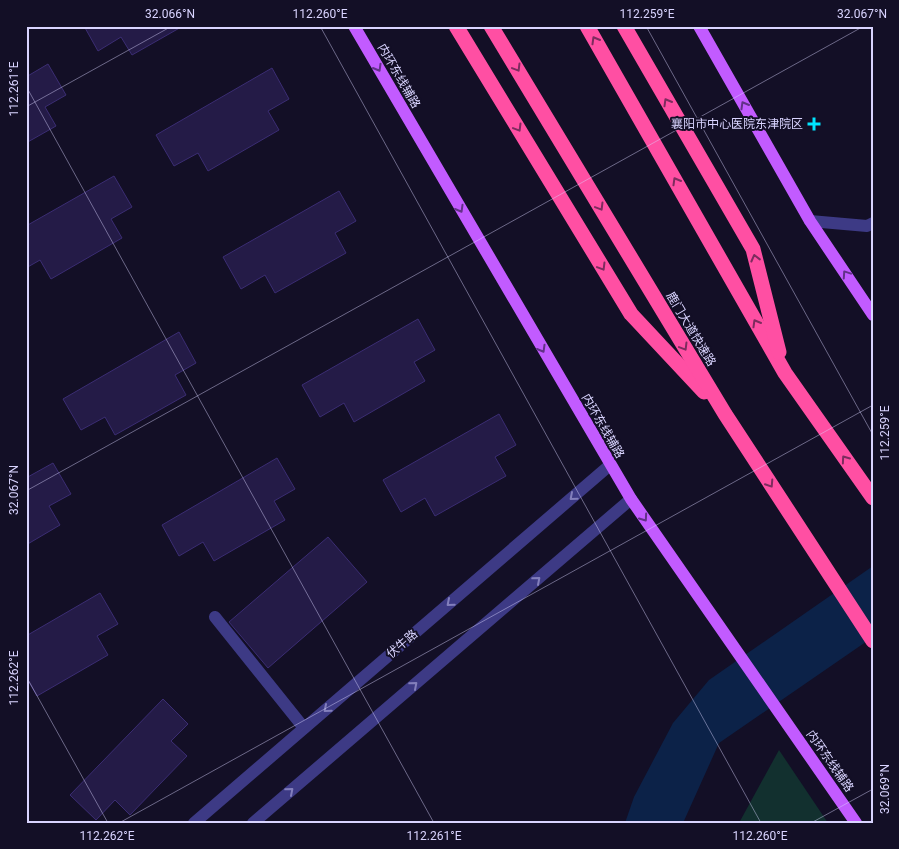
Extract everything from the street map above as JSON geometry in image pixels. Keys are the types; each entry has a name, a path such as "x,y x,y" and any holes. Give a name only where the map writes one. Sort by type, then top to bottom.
{"highway":[{"path":"456,26 631,314 725,414"},
{"name":"鹿门大道快速路","path":"491,26 725,414 873,641"},
{"path":"587,26 785,373 873,498"},
{"path":"624,26 753,249 785,373"}],"main road":[{"name":"内环东线辅路","path":"354,26 610,466 856,823"},
{"path":"699,26 810,221 873,315"}],"street":[{"path":"810,221 867,226 873,223"},
{"name":"伏牛路","path":"194,823 610,466"},
{"path":"253,823 631,499"},
{"path":"215,617 304,728"}],"green space":[{"path":"779,750 828,823 739,823"}],"water":[{"path":"873,566 873,637 719,743 683,823 625,823 634,797 673,723 709,680"}],"building":[{"path":"84,26 183,26 132,55 121,37 98,51"},
{"path":"48,64 66,95 45,107 56,126 26,143 26,77"},
{"path":"272,68 289,99 268,111 279,130 208,171 198,153 174,166 156,135"},
{"path":"114,176 132,207 111,219 122,238 51,279 40,260 26,268 26,226"},
{"path":"339,191 356,221 335,233 346,253 275,293 265,275 241,289 223,257"},
{"path":"418,319 435,350 414,362 425,381 354,422 344,403 320,417 302,385"},
{"path":"179,332 196,363 175,375 186,395 115,435 105,417 81,430 63,399"},
{"path":"499,414 516,445 495,457 506,476 435,516 425,498 401,512 383,480"},
{"path":"277,458 295,489 274,501 285,520 214,561 203,542 179,556 162,525"},
{"path":"53,463 71,494 49,506 60,525 26,545 26,478"},
{"path":"328,537 367,582 268,668 229,622"},
{"path":"100,593 118,624 97,636 108,655 37,696 26,677 26,636"},
{"path":"163,699 188,724 171,741 187,756 130,815 115,800 96,820 70,795"}],"place":[{"name":"襄阳市中心医院东津院区","path":"814,124"}]}
